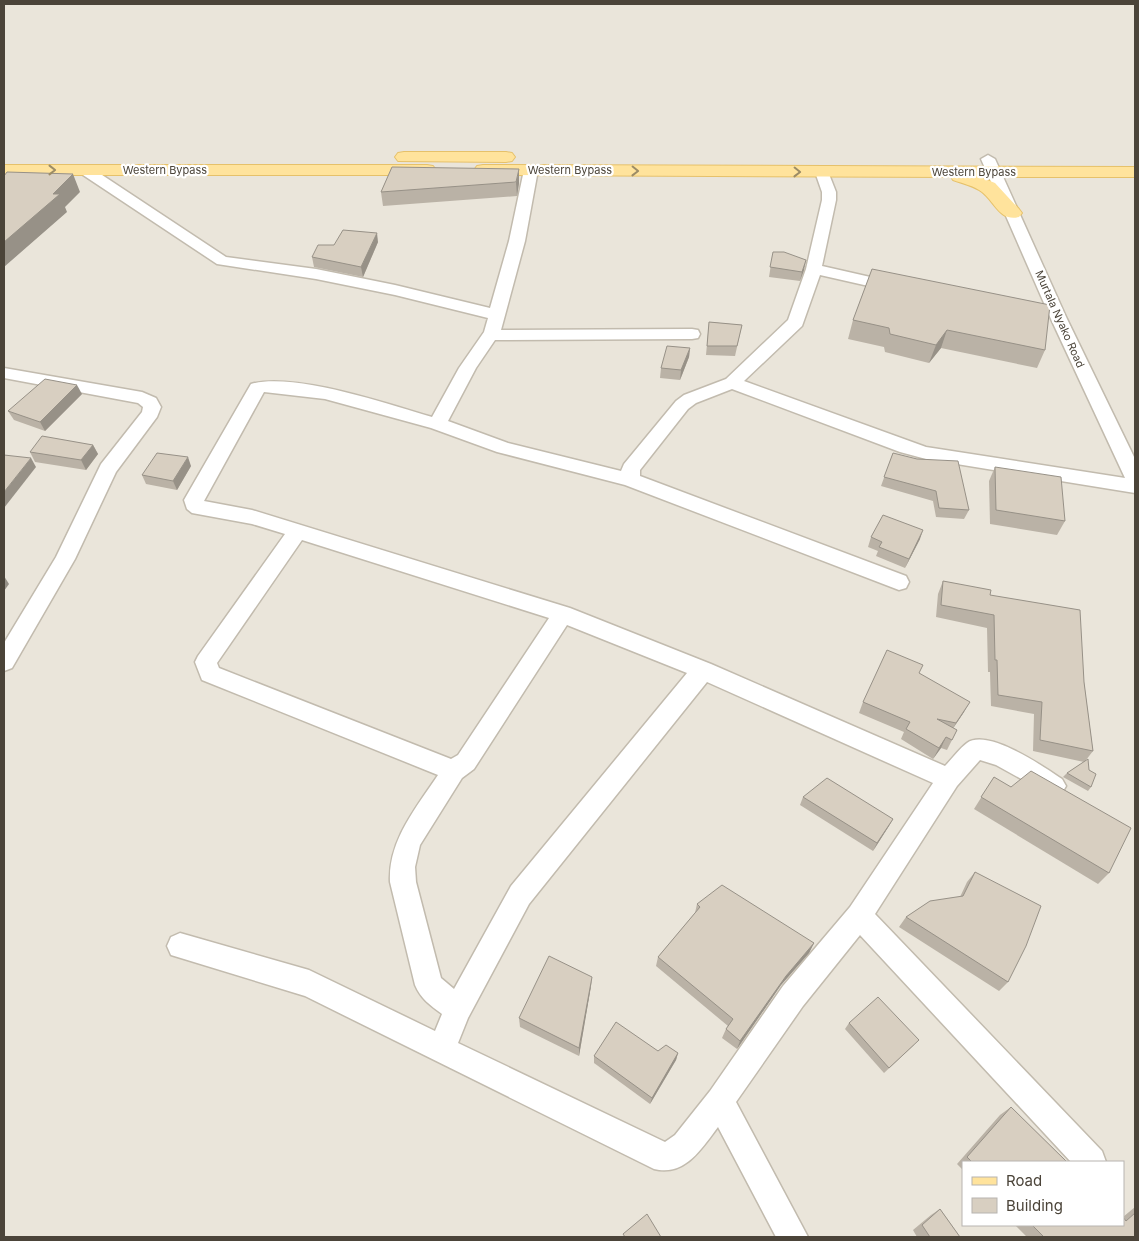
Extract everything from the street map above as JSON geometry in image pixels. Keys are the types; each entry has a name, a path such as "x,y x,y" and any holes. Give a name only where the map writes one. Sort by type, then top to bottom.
{"main road":[{"name":"Western Bypass","path":"4,157 991,165 1135,159"},
{"name":"Western Bypass","path":"13,174 85,170 940,172 991,165 1037,172 1135,172"},
{"path":"940,172 972,180 988,187 1012,212"},
{"path":"1012,212 1010,187 1019,179 1037,172"}],"street":[{"name":"Murtala Nyako Road","path":"991,165 1059,319 1135,478"},
{"path":"85,170 222,261 316,274 395,290 497,316"},
{"path":"437,424 468,368 491,335 517,240 531,170"},
{"path":"630,480 631,469 682,404 690,399 732,383 796,322 814,269 830,200 822,172"},
{"path":"814,269 913,291"},
{"path":"1040,316 1059,319"},
{"path":"491,335 692,334"},
{"path":"4,372 142,398 150,401 152,406 151,413 108,469 65,559 4,662"},
{"path":"732,383 907,448 926,453 1135,486"},
{"path":"899,582 630,480 504,448 437,424 325,393 264,386 257,388 253,392 194,500 194,504 199,508 252,518 298,531 563,614 703,670 949,779"},
{"path":"298,531 206,662 210,674 454,771"},
{"path":"458,1009 435,992 429,985 403,882 402,867 408,841 454,771 466,762 563,614"},
{"path":"442,1050 458,1009 520,895 703,670"},
{"path":"180,946 310,984 645,1150 665,1157 676,1153 685,1145 720,1102 793,996 859,916 949,779 975,750 985,749 999,755 1072,797"},
{"path":"859,916 1091,1161"},
{"path":"720,1102 793,1237"}],"shaded area":[{"path":"4,4 1135,4 1135,1237 4,1237"}],"building":[{"path":"392,167 519,169 516,182 381,192"},
{"path":"7,172 73,174 53,194 60,194 4,242 4,176"},
{"path":"343,230 377,233 361,267 312,257 318,245 334,245"},
{"path":"773,252 784,252 806,260 802,272 770,267"},
{"path":"872,269 1050,305 1045,350 947,330 936,345 890,334 889,328 853,320"},
{"path":"709,322 742,325 737,346 707,346"},
{"path":"667,346 690,348 681,370 661,368"},
{"path":"45,379 77,385 40,422 8,411"},
{"path":"42,436 93,445 81,460 30,452"},
{"path":"157,453 188,457 173,481 142,475"},
{"path":"893,453 917,459 958,461 969,510 939,508 936,491 884,477"},
{"path":"4,455 31,458 4,492"},
{"path":"995,467 1061,477 1065,521 996,510"},
{"path":"883,515 923,530 909,559 879,547 882,542 871,537"},
{"path":"943,581 991,590 990,595 1080,610 1084,682 1093,751 1040,740 1042,702 998,695 994,615 941,605"},
{"path":"887,650 923,665 919,673 970,702 956,723 937,719 957,730 952,740 946,737 939,748 906,729 910,722 863,702"},
{"path":"1088,759 1089,770 1096,774 1091,787 1067,773"},
{"path":"1031,771 1131,828 1109,873 981,797 994,777 1011,787"},
{"path":"827,778 893,819 877,843 803,797"},
{"path":"975,872 1041,906 1026,946 1008,982 906,917 930,901 963,896"},
{"path":"722,885 814,943 786,976 740,1041 726,1029 733,1019 658,957 700,907 697,904"},
{"path":"549,956 592,977 579,1048 519,1018"},
{"path":"878,997 919,1040 889,1068 849,1023"},
{"path":"616,1022 658,1051 666,1045 678,1053 652,1098 594,1056"},
{"path":"1011,1107 1066,1161 971,1161 967,1157"},
{"path":"940,1209 960,1237 930,1237 922,1225"},
{"path":"1135,1213 1135,1237 1044,1237 1033,1226 1124,1226 1124,1218 1126,1221"},
{"path":"647,1214 661,1237 625,1237 623,1234"}]}
